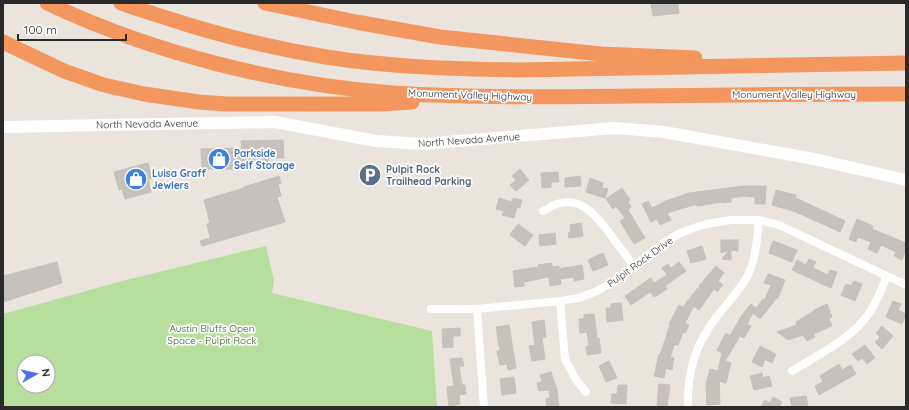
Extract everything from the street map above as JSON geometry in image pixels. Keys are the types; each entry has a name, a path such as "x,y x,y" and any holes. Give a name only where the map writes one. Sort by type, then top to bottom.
{"highway":[{"name":"Monument Valley Highway","path":"47,3 76,17 155,46 220,65 321,84 392,92 523,97 906,94"},
{"path":"121,3 196,28 258,43 326,57 394,65 463,69 519,70 906,63"},
{"path":"266,3 356,22 440,37 476,41 601,54 684,58 790,59 824,65"},
{"path":"3,42 64,71 104,84 144,94 199,102 234,104 380,104 523,97"}],"main road":[{"name":"North Nevada Avenue","path":"3,127 275,122 376,141 423,144 614,128 664,132 814,159 906,180"}],"street":[{"path":"543,211 558,203 567,202 575,203 588,208 596,216 634,266"},
{"name":"Pulpit Rock Drive","path":"431,309 477,309 579,298 597,291 612,282 665,242 680,233 719,221 737,220 759,220 787,228 906,285"},
{"path":"688,407 689,379 696,353 706,330 746,278 754,257 759,220"},
{"path":"792,371 836,344 852,331 870,312 887,276"},
{"path":"560,301 565,359 576,380 586,392"},
{"path":"477,309 484,407"}],"green space":[{"name":"Austin Bluffs Open Space - Pulpit Rock","path":"266,246 274,281 272,293 432,331 437,407 3,407 3,314 126,280"}],"building":[{"path":"651,3 678,3 679,13 653,16"},
{"path":"283,140 284,158 269,158 269,162 242,162 242,169 202,169 201,149 242,148 241,141"},
{"path":"148,163 152,178 148,179 151,192 125,199 122,189 119,190 114,172"},
{"path":"520,169 529,180 516,191 510,185 516,180 512,176"},
{"path":"558,172 559,182 551,182 551,187 542,188 541,173"},
{"path":"279,176 281,183 278,184 281,196 277,197 285,222 202,246 200,241 210,238 207,224 210,223 204,200"},
{"path":"580,176 581,186 565,187 565,178"},
{"path":"590,178 603,183 602,188 608,189 605,198 586,192"},
{"path":"745,186 766,186 765,204 755,204 755,197 744,196 731,198 731,202 697,206 697,204 667,213 671,220 660,225 657,219 651,222 642,204 648,201 652,208 666,201 689,193"},
{"path":"622,188 630,200 628,202 631,207 628,210 645,238 634,244 620,221 625,218 616,206 613,209 606,199"},
{"path":"776,190 796,195 796,198 845,221 840,232 796,212 772,205"},
{"path":"499,198 512,202 513,198 522,200 520,208 517,207 514,218 502,215 504,211 496,209"},
{"path":"857,219 873,226 872,229 906,243 906,255 904,254 902,260 894,256 896,252 881,245 877,253 868,249 871,242 858,237 856,242 849,239"},
{"path":"581,223 583,236 569,238 568,233 571,232 570,225"},
{"path":"518,224 533,235 525,246 510,235"},
{"path":"555,233 556,244 540,246 539,235"},
{"path":"738,239 738,251 731,250 731,260 722,259 729,250 721,253 721,240"},
{"path":"773,241 797,250 792,262 769,253"},
{"path":"702,246 706,259 691,263 687,251"},
{"path":"603,253 608,265 593,271 588,260"},
{"path":"809,259 816,262 813,268 828,275 830,270 837,272 831,288 792,270 797,260 806,265"},
{"path":"57,262 62,283 3,302 3,276"},
{"path":"679,262 686,271 665,286 667,289 654,297 650,292 631,305 625,296 651,278 654,283 667,275 662,268 668,264 671,268"},
{"path":"552,263 552,267 559,266 559,269 582,265 584,279 574,281 574,277 560,279 561,284 550,286 549,277 524,282 524,286 515,287 513,271"},
{"path":"716,266 724,273 718,281 723,285 717,292 714,289 699,310 694,306 685,323 689,325 685,333 683,332 678,345 675,344 670,357 674,358 672,370 666,368 664,378 654,376 659,354 660,355 670,325 669,324 679,305 683,307 698,288 702,294 699,286"},
{"path":"768,274 785,280 778,298 760,319 753,313 747,324 751,326 744,338 740,336 725,361 731,363 726,383 719,381 720,404 707,405 706,384 710,369 718,371 722,353 717,350 726,333 730,336 742,315 751,304 756,308 763,299 765,300 771,285 764,283"},
{"path":"854,281 862,284 855,301 841,295 846,284 851,286"},
{"path":"893,301 901,304 898,310 906,314 902,324 886,317"},
{"path":"621,303 623,320 607,322 606,308 611,308 611,304"},
{"path":"827,304 832,317 829,318 832,326 813,334 815,337 807,341 803,335 788,340 777,332 797,325 796,322 814,310"},
{"path":"594,314 597,338 599,338 601,353 587,355 586,346 589,346 587,332 580,333 579,319 584,319 584,315"},
{"path":"544,320 546,337 542,338 545,359 532,361 529,346 535,345 532,322"},
{"path":"509,325 516,368 508,370 507,364 500,365 497,351 500,351 496,327"},
{"path":"882,326 893,336 882,349 875,342 880,337 876,333"},
{"path":"460,328 460,336 453,336 453,347 443,348 442,329"},
{"path":"865,345 875,358 867,364 862,358 858,361 852,354"},
{"path":"760,346 776,354 772,363 765,359 762,367 752,362"},
{"path":"462,358 464,366 459,367 462,385 465,385 466,394 459,395 460,404 449,406 447,387 454,386 450,359"},
{"path":"609,361 617,378 606,382 599,366"},
{"path":"839,364 842,370 851,365 856,374 819,395 815,386 823,382 820,376"},
{"path":"551,372 557,390 559,407 547,407 546,399 550,398 549,390 539,391 537,383 542,382 540,375"},
{"path":"762,373 763,378 769,376 772,386 754,390 750,376"},
{"path":"514,377 516,393 502,395 500,379"},
{"path":"659,384 670,385 667,407 657,406"},
{"path":"618,385 627,385 626,404 611,403 612,394 617,394"},
{"path":"806,396 808,406 792,407 790,398"},
{"path":"773,397 782,402 779,407 761,407 765,400 770,403"}],"place":[{"name":"Parkside Self Storage","path":"219,159"},
{"name":"Pulpit Rock Trailhead Parking","path":"370,175"},
{"name":"Luisa Graff Jewlers","path":"136,179"}]}
